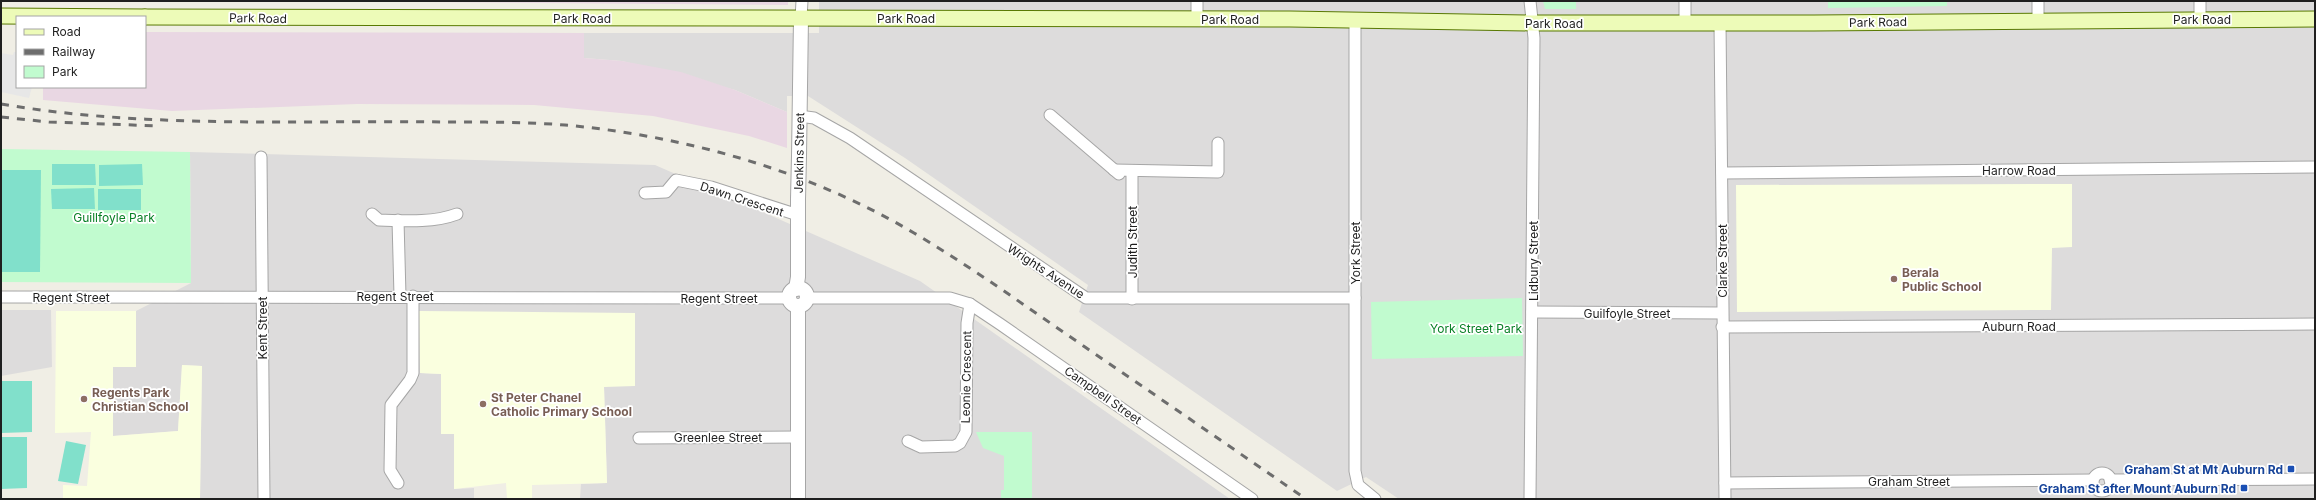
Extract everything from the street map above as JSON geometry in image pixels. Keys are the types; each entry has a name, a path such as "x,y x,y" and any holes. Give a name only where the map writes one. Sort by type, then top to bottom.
{"main road":[{"name":"Park Road","path":"1,16 16,16"},
{"name":"Park Road","path":"146,17 1197,19 1532,23 2315,19"}],"street":[{"path":"801,18 802,1"},
{"path":"1197,1 1197,19"},
{"name":"Lidbury Street","path":"1530,1 1534,38 1530,499"},
{"path":"1684,23 1685,1"},
{"path":"2038,1 2038,20"},
{"path":"2200,1 2200,19"},
{"name":"Jenkins Street","path":"798,499 798,199 801,18"},
{"name":"York Street","path":"1355,21 1355,471 1358,485 1375,499"},
{"name":"Clarke Street","path":"1720,23 1725,499"},
{"path":"1050,115 1132,185"},
{"name":"Wrights Avenue","path":"799,116 814,118 850,138 1080,296 1092,299 1355,298"},
{"path":"1114,170 1218,172 1218,143"},
{"name":"Kent Street","path":"261,157 264,499"},
{"name":"Harrow Road","path":"1722,173 2315,167"},
{"name":"Judith Street","path":"1132,171 1132,299"},
{"name":"Dawn Crescent","path":"645,193 666,192 676,180 710,187 798,215"},
{"path":"372,214 379,220 443,219 457,214"},
{"path":"398,220 400,296"},
{"path":"398,482 390,470 391,405 410,380 413,373 413,296"},
{"name":"Regent Street","path":"1,297 262,298 413,296 950,298"},
{"name":"Campbell Street","path":"950,298 970,304 1252,499"},
{"name":"Leonie Crescent","path":"908,441 920,447 955,446 964,439 966,432 967,323 970,304"},
{"name":"Guilfoyle Street","path":"1532,312 1722,313"},
{"name":"Auburn Road","path":"1722,327 2315,324"},
{"name":"Greenlee Street","path":"639,438 798,437"},
{"path":"2110,480 2108,489 2102,495 2093,487 2093,480 2097,474 2103,473 2110,480 2315,479"},
{"name":"Graham Street","path":"1725,483 2093,480"}],"shaded area":[{"path":"309,1 788,1 788,5"},
{"path":"819,1 2315,1 2315,499 1399,499 1366,477 1337,491 1079,312 1088,285 905,158 808,96 787,96 787,112 735,90 622,61 584,58 584,33 819,33"},
{"path":"146,32 584,33 584,58 622,61 681,72 735,90 787,112 787,148 749,136 653,116 534,105 357,104 172,111 43,100 43,88 146,88"},
{"path":"14,52 16,52 16,88 32,88 29,98 1,92 1,53 13,55"},
{"path":"190,152 655,165 920,281 1230,499 580,499 581,484 607,483 604,386 635,386 635,313 420,373 441,374 441,434 454,434 454,489 474,488 474,499 200,499 202,366 182,365 178,431 113,436 113,367 136,367 136,311 191,283"},
{"path":"52,164 95,164 96,185 52,185"},
{"path":"142,164 143,185 99,186 99,165"},
{"path":"1,170 41,170 40,272 1,272"},
{"name":"Berala Public School","path":"2072,184 2072,247 2052,248 2051,310 1737,312 1736,185"},
{"path":"94,188 95,209 52,209 51,189"},
{"path":"98,189 141,189 141,210 98,210"},
{"path":"1,310 51,310 52,367 1,376"},
{"name":"Regents Park Christian School","path":"56,311 136,311 136,367 113,367 113,436 178,431 182,365 202,366 200,499 63,499 63,485 87,486 91,432 55,433"},
{"path":"419,311 635,313 635,386 604,387 607,483 532,485 532,499 507,499 506,483 454,489 454,434 441,434 441,374 420,373"},
{"path":"1,381 32,381 32,432 1,433"},
{"path":"1,437 27,437 27,488 1,489"},
{"path":"66,441 86,445 78,484 58,481"}],"green space":[{"path":"1543,1 1576,1 1576,9 1545,9"},
{"path":"1828,1 1947,1 1947,6 1828,8"},
{"name":"Guillfoyle Park","path":"1,149 190,152 191,283 1,282"},
{"name":"York Street Park","path":"1522,298 1523,356 1372,359 1371,302"},
{"path":"976,432 1032,432 1032,499 1001,499 1001,490 1004,490 1004,456 983,448"}],"railway":[{"path":"1,104 56,112 167,120 223,122 490,122 565,125 610,130 656,138 746,160 790,174 833,192 874,211 914,233 1000,288 1306,499"},
{"path":"1,117 49,122 160,126"}],"place":[{"name":"Berala Public School","path":"1894,279"},
{"name":"Regents Park Christian School","path":"84,399"},
{"name":"St Peter Chanel Catholic Primary School","path":"483,404"},
{"name":"Graham St at Mt Auburn Rd","path":"2291,469"},
{"name":"Graham St after Mount Auburn Rd","path":"2244,488"}]}
